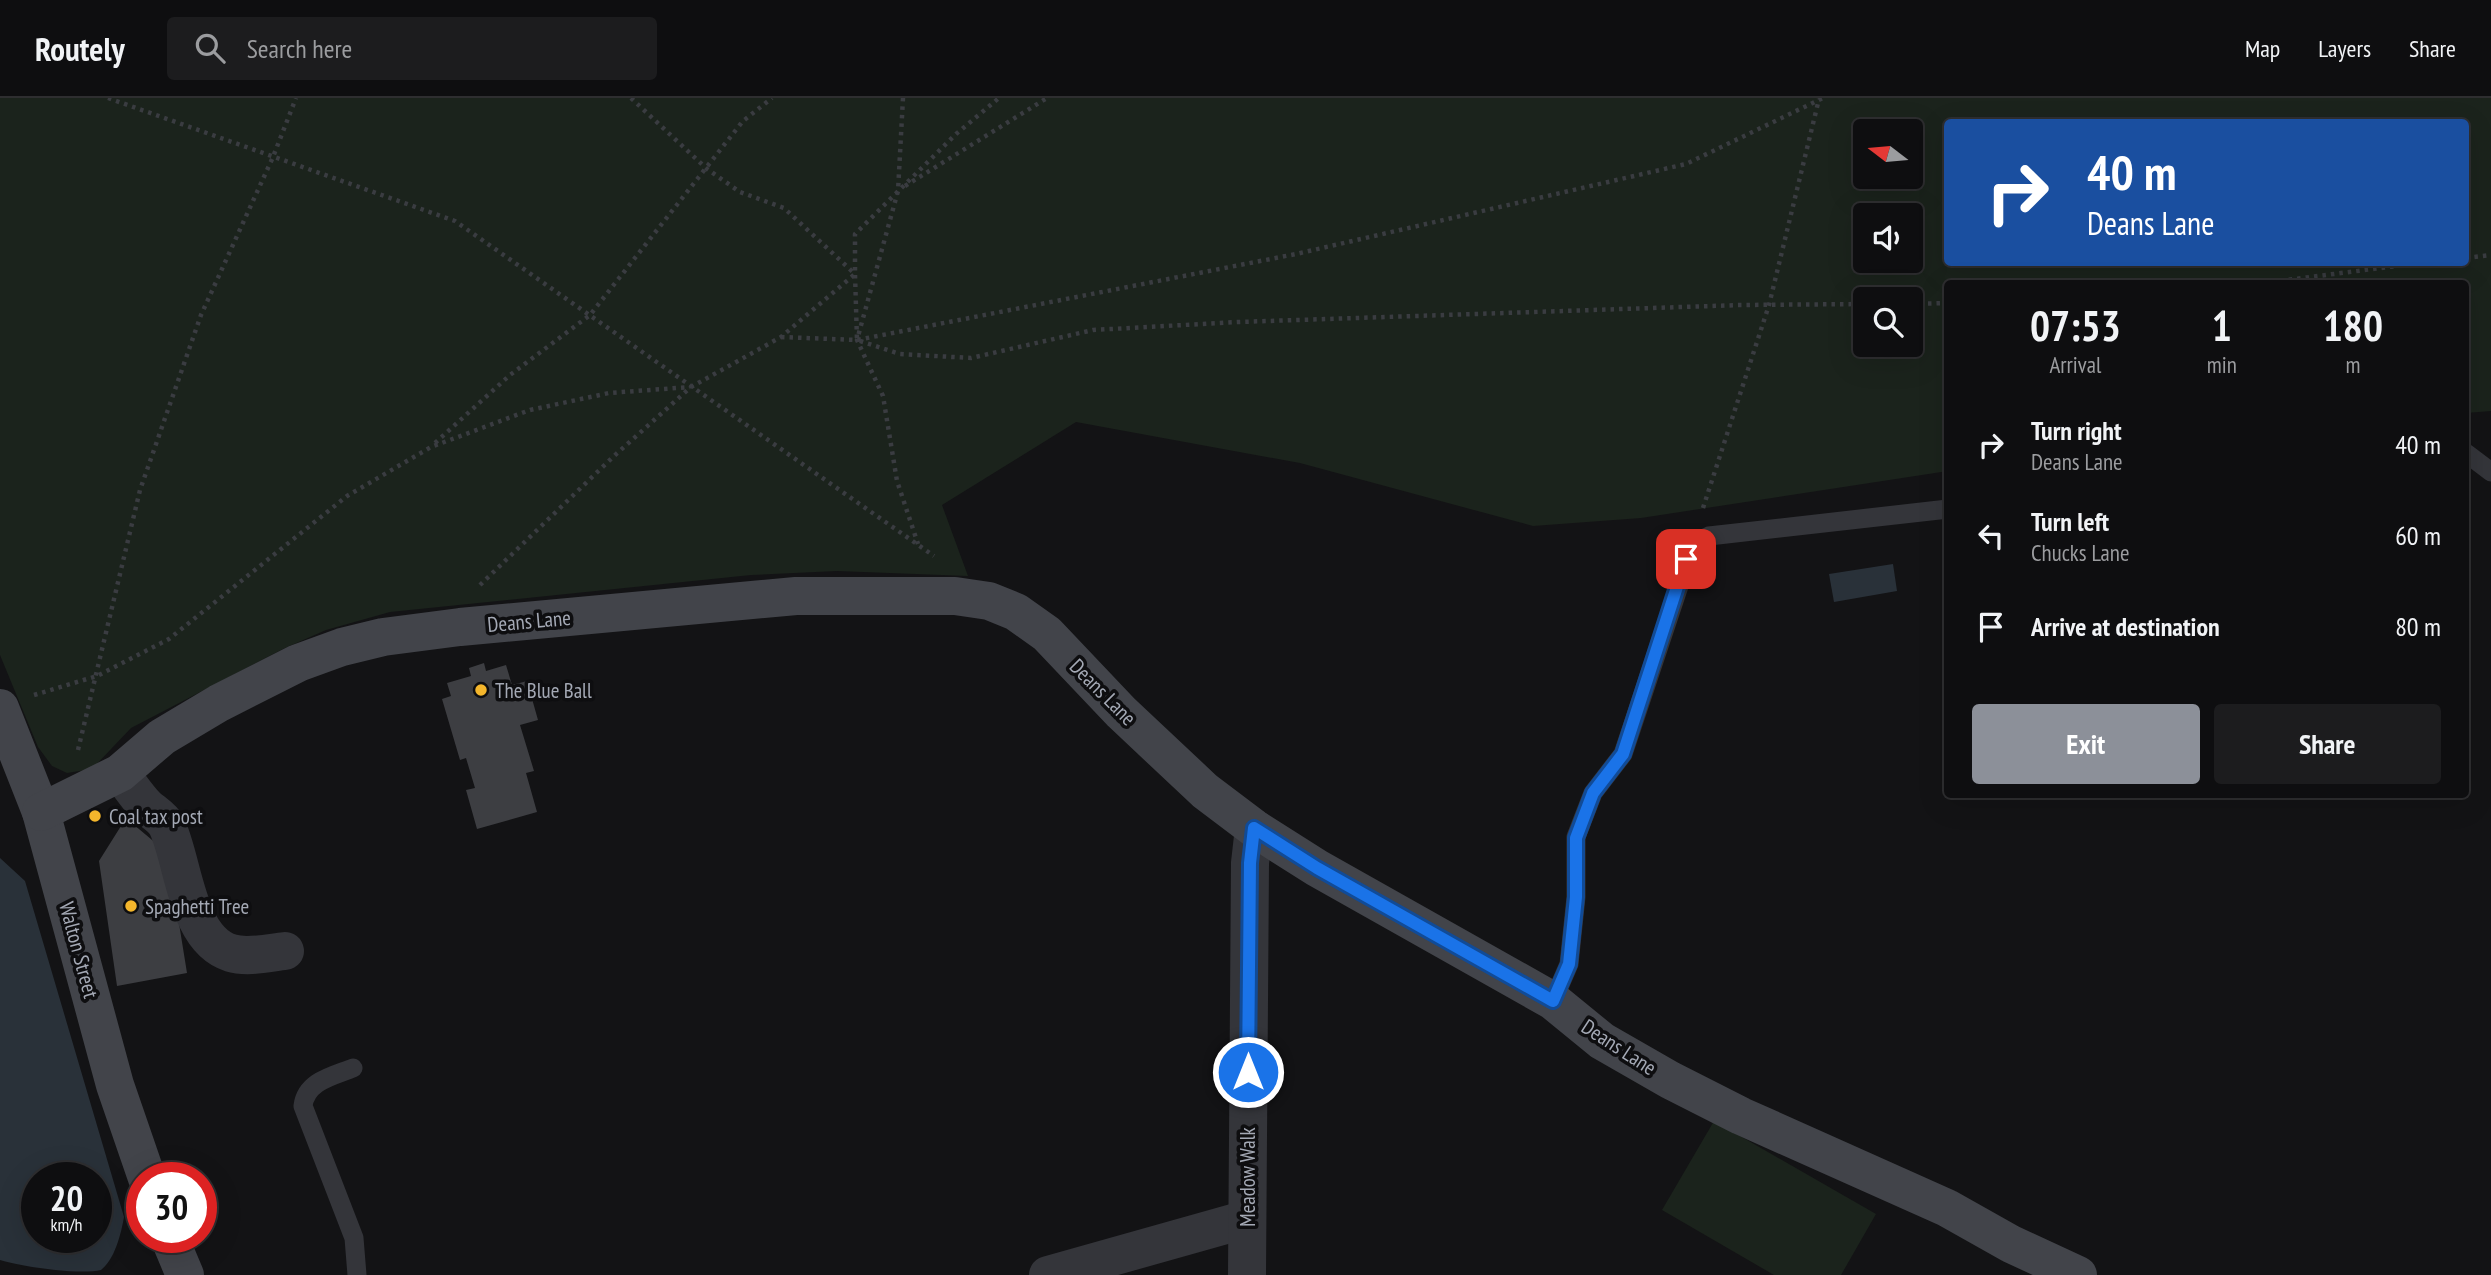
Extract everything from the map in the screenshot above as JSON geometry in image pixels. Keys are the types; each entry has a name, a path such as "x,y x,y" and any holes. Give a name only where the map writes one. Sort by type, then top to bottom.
{"street":[{"name":"Deans Lane","path":"41,812 121,773 162,737 219,703 298,663 342,647 383,637 460,627 796,596 955,596 989,601 1016,612 1046,634 1121,712 1205,791 1254,828 1317,868 1553,1001 1602,1041 1670,1080 1741,1116 1947,1208 2011,1244 2078,1275"},
{"name":"Walton Street","path":"7,713 41,812 115,1085 141,1162"},
{"path":"121,773 146,806 165,823 176,849 190,904 200,926 212,940 230,953 250,955 285,950"},
{"name":"Meadow Walk","path":"1247,1275 1250,863 1254,828"},
{"path":"1048,1275 1247,1219"},
{"path":"175,1253 183,1275"}],"lane":[{"path":"2469,455 2491,472"},
{"path":"1553,1001 1569,964 1576,897 1576,838 1593,793 1623,754 1693,544 1709,536 1944,509"},
{"path":"353,1068 307,1090 303,1106 354,1238 357,1275"}],"path":[{"path":"108,98 455,221 937,558"},
{"path":"86,789 78,751 140,490 201,316 273,157 296,98"},
{"path":"631,98 708,169 740,192 784,208 855,274"},
{"path":"431,447 510,375 590,315 708,169 743,121 772,98"},
{"path":"857,340 898,191 903,98"},
{"path":"918,545 897,481 883,396 857,340 855,234 956,134 999,98"},
{"path":"898,191 1047,98"},
{"path":"1686,559 1769,305 1821,99"},
{"path":"781,337 857,340 1296,254 1686,164 1821,99"},
{"path":"2469,258 2491,255"},
{"path":"2286,280 2397,266"},
{"path":"460,627 475,591 614,456 691,387 781,337 855,274"},
{"path":"1923,304 1944,303"},
{"path":"857,340 900,354 971,358 1093,330 1266,321 1853,304"},
{"path":"7,713 97,676 169,639 347,496 431,447 530,410 609,393 691,387"}],"shaded area":[{"path":"0,98 2491,98 2491,411 2469,413 2469,280 1944,280 1944,472 1641,518 1533,526 1300,463 1076,422 942,505 968,576 837,571 751,575 390,612 326,630 285,648 131,728 92,769 67,773 52,766 38,747 0,655"},
{"path":"1893,564 1897,591 1834,602 1829,574"},
{"path":"0,858 25,881 108,1162 21,1162 21,1253 112,1253 112,1176 124,1217 114,1253 101,1270 79,1272 0,1260"},
{"path":"1714,1121 1876,1214 1841,1275 1774,1275 1662,1210"}],"building":[{"path":"484,663 486,671 506,665 512,685 527,681 538,720 520,725 534,771 526,773 537,812 477,829 466,790 475,788 466,758 460,760 442,699 451,696 447,683 471,676 469,668"},
{"path":"133,824 158,845 167,849 187,973 117,986 99,861 121,826"}],"place":[{"name":"The Blue Ball","path":"481,690"},
{"name":"Coal tax post","path":"95,816"},
{"name":"Spaghetti Tree","path":"131,906"}],"route":[{"path":"1248,1072 1250,863 1254,828 1317,868 1553,1001 1569,964 1576,897 1576,838 1593,793 1623,754 1686,559"}]}
